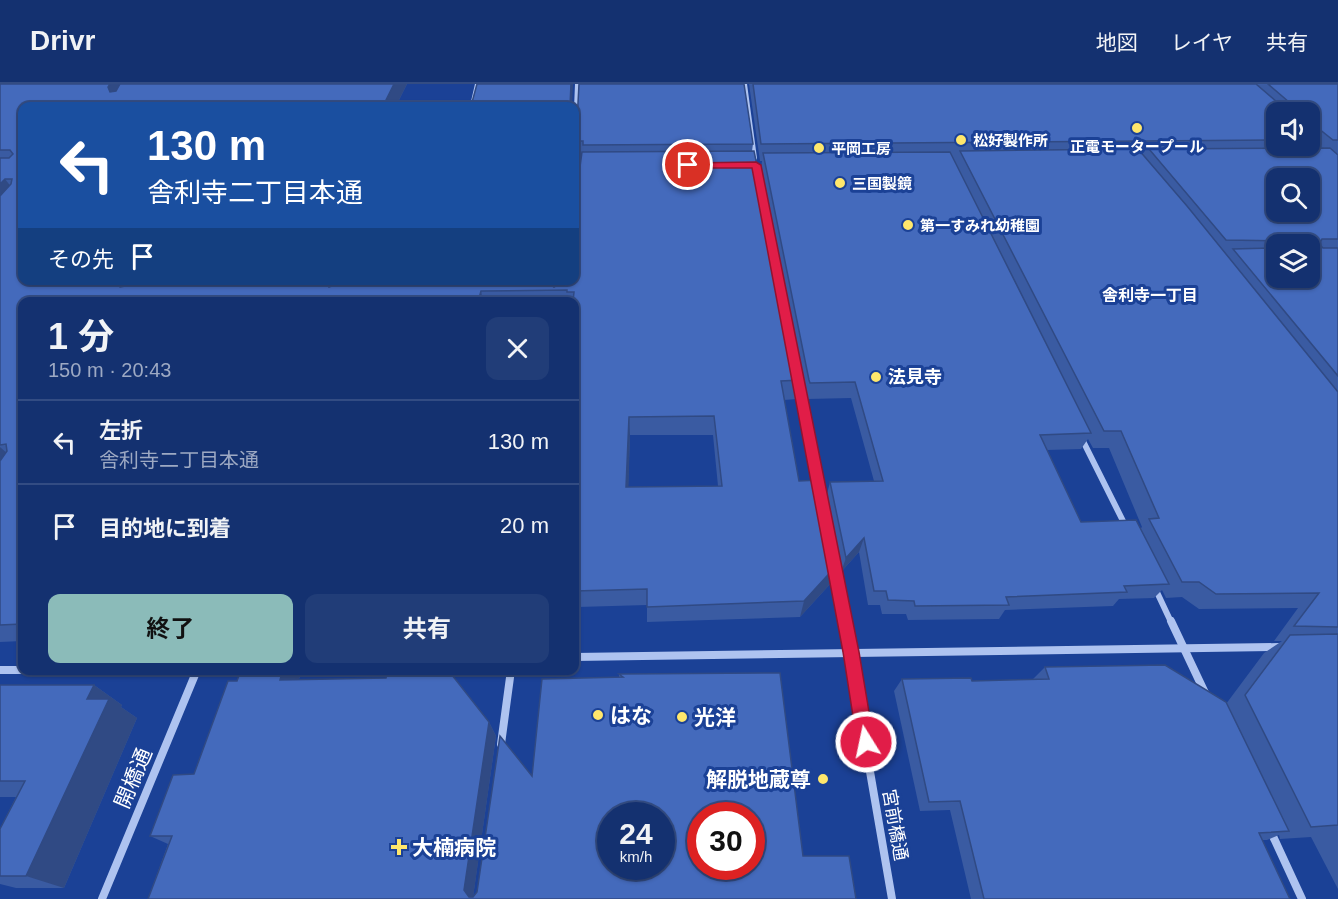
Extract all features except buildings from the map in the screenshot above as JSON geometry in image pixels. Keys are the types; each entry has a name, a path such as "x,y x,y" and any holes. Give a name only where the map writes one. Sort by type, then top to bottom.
{"street":[{"path":"473,102 477,84"},
{"path":"576,102 577,84"},
{"path":"745,84 756,165"},
{"path":"797,374 821,501"},
{"path":"1077,427 1128,533"},
{"name":"宮前橋通","path":"833,559 851,652 892,899"},
{"path":"1154,585 1209,701"},
{"path":"579,657 1291,647"},
{"path":"0,670 18,670"},
{"name":"開橋通","path":"102,899 195,675"},
{"path":"500,750 511,675"},
{"path":"1268,826 1302,899"}],"place":[{"name":"正電モータープール","path":"1137,128"},
{"name":"松好製作所","path":"961,140"},
{"name":"平岡工房","path":"819,148"},
{"name":"三国製鏡","path":"840,183"},
{"name":"第一すみれ幼稚園","path":"908,225"},
{"name":"法見寺","path":"876,377"},
{"name":"はな","path":"598,715"},
{"name":"光洋","path":"682,717"},
{"name":"解脱地蔵尊","path":"823,779"},
{"name":"大楠病院","path":"399,847"}],"district":[{"name":"舎利寺一丁目","path":"1150,295"}],"route":[{"path":"688,165 756,165 851,652 866,742"}]}
